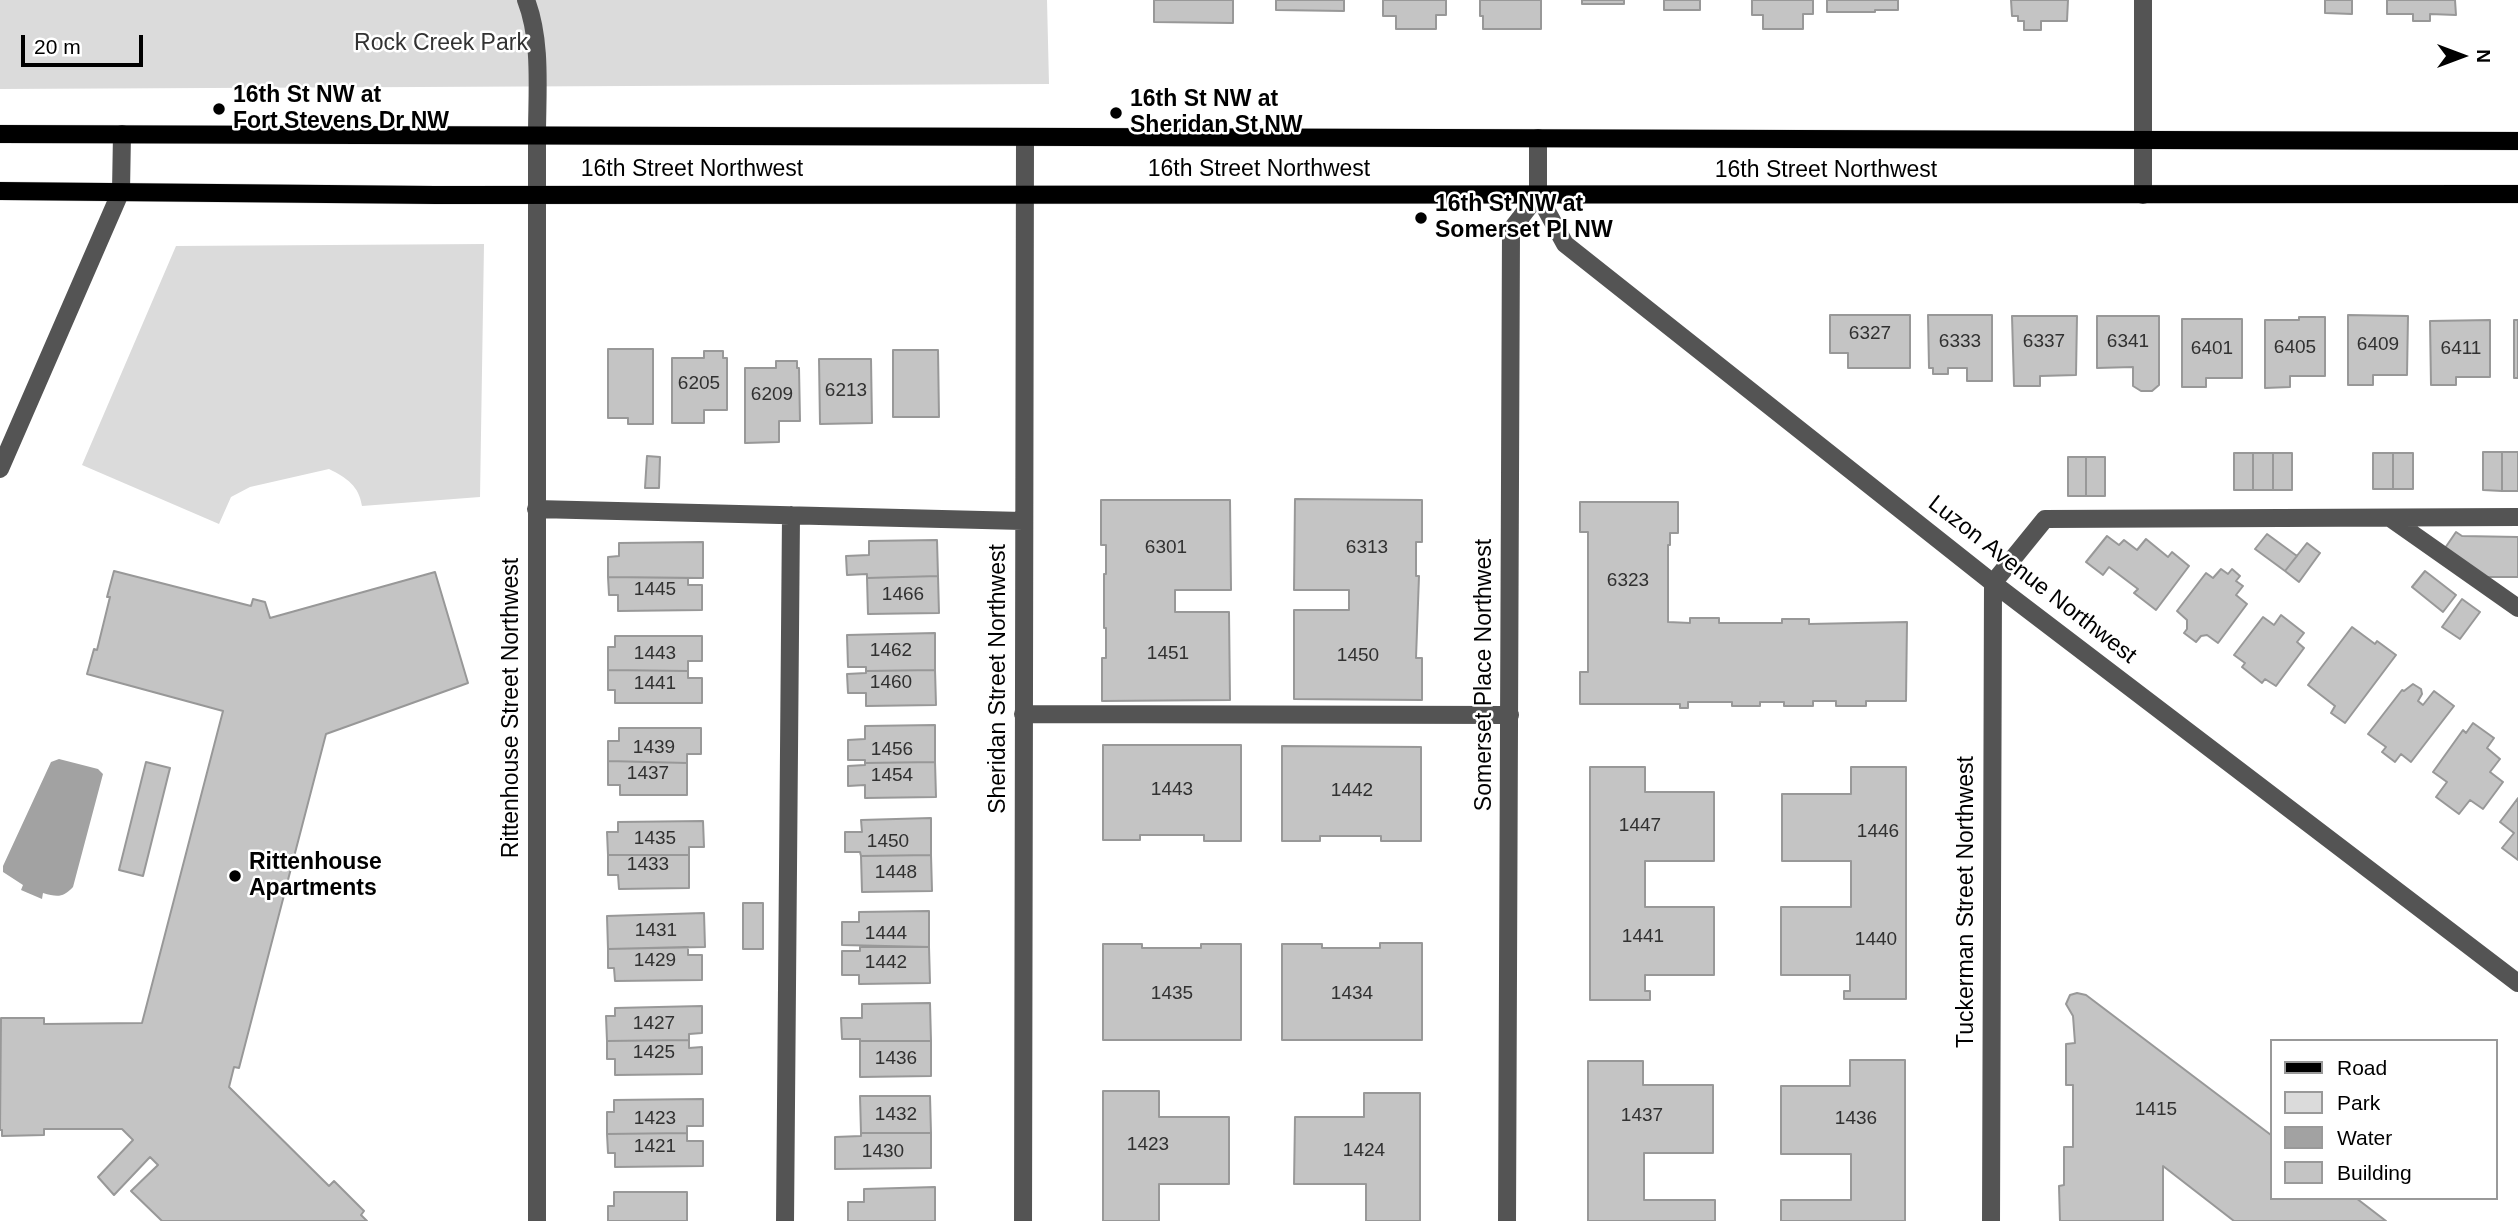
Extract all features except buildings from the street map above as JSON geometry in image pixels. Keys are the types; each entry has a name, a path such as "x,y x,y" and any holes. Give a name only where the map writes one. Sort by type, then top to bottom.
{"main road":[{"name":"16th Street Northwest","path":"0,134 2518,141"},
{"name":"16th Street Northwest","path":"0,191 537,195 2518,194"}],"street":[{"name":"Rittenhouse Street Northwest","path":"526,0 533,23 536,57 537,135 537,1221"},
{"path":"2143,0 2143,195"},
{"path":"0,469 121,191 122,134"},
{"name":"Sheridan Street Northwest","path":"1023,1221 1026,137"},
{"path":"1538,138 1538,195"},
{"name":"Luzon Avenue Northwest","path":"1538,195 1565,244 1993,583 2518,983"},
{"name":"Somerset Place Northwest","path":"1507,1221 1511,230 1538,195"},
{"path":"536,509 1023,521"},
{"path":"785,1221 791,515"},
{"path":"1993,583 2045,520 2518,517"},
{"path":"2390,518 2518,608"},
{"name":"Tuckerman Street Northwest","path":"1991,1221 1993,583"},
{"path":"1023,714 1510,715"}],"green space":[{"name":"Rock Creek Park","path":"0,0 1047,0 1049,84 0,89"},
{"path":"484,244 480,497 362,506 351,483 329,469 250,487 231,497 219,524 82,465 176,246"}],"water":[{"path":"59,759 98,769 103,774 73,887 60,896 43,893 42,899 21,890 23,885 3,872 3,866 51,762"}],"place":[{"name":"16th St NW at Fort Stevens Dr NW","path":"219,109"},
{"name":"16th St NW at Sheridan St NW","path":"1116,113"},
{"name":"16th St NW at Somerset Pl NW","path":"1421,218"},
{"name":"Rittenhouse Apartments","path":"235,876"}]}
